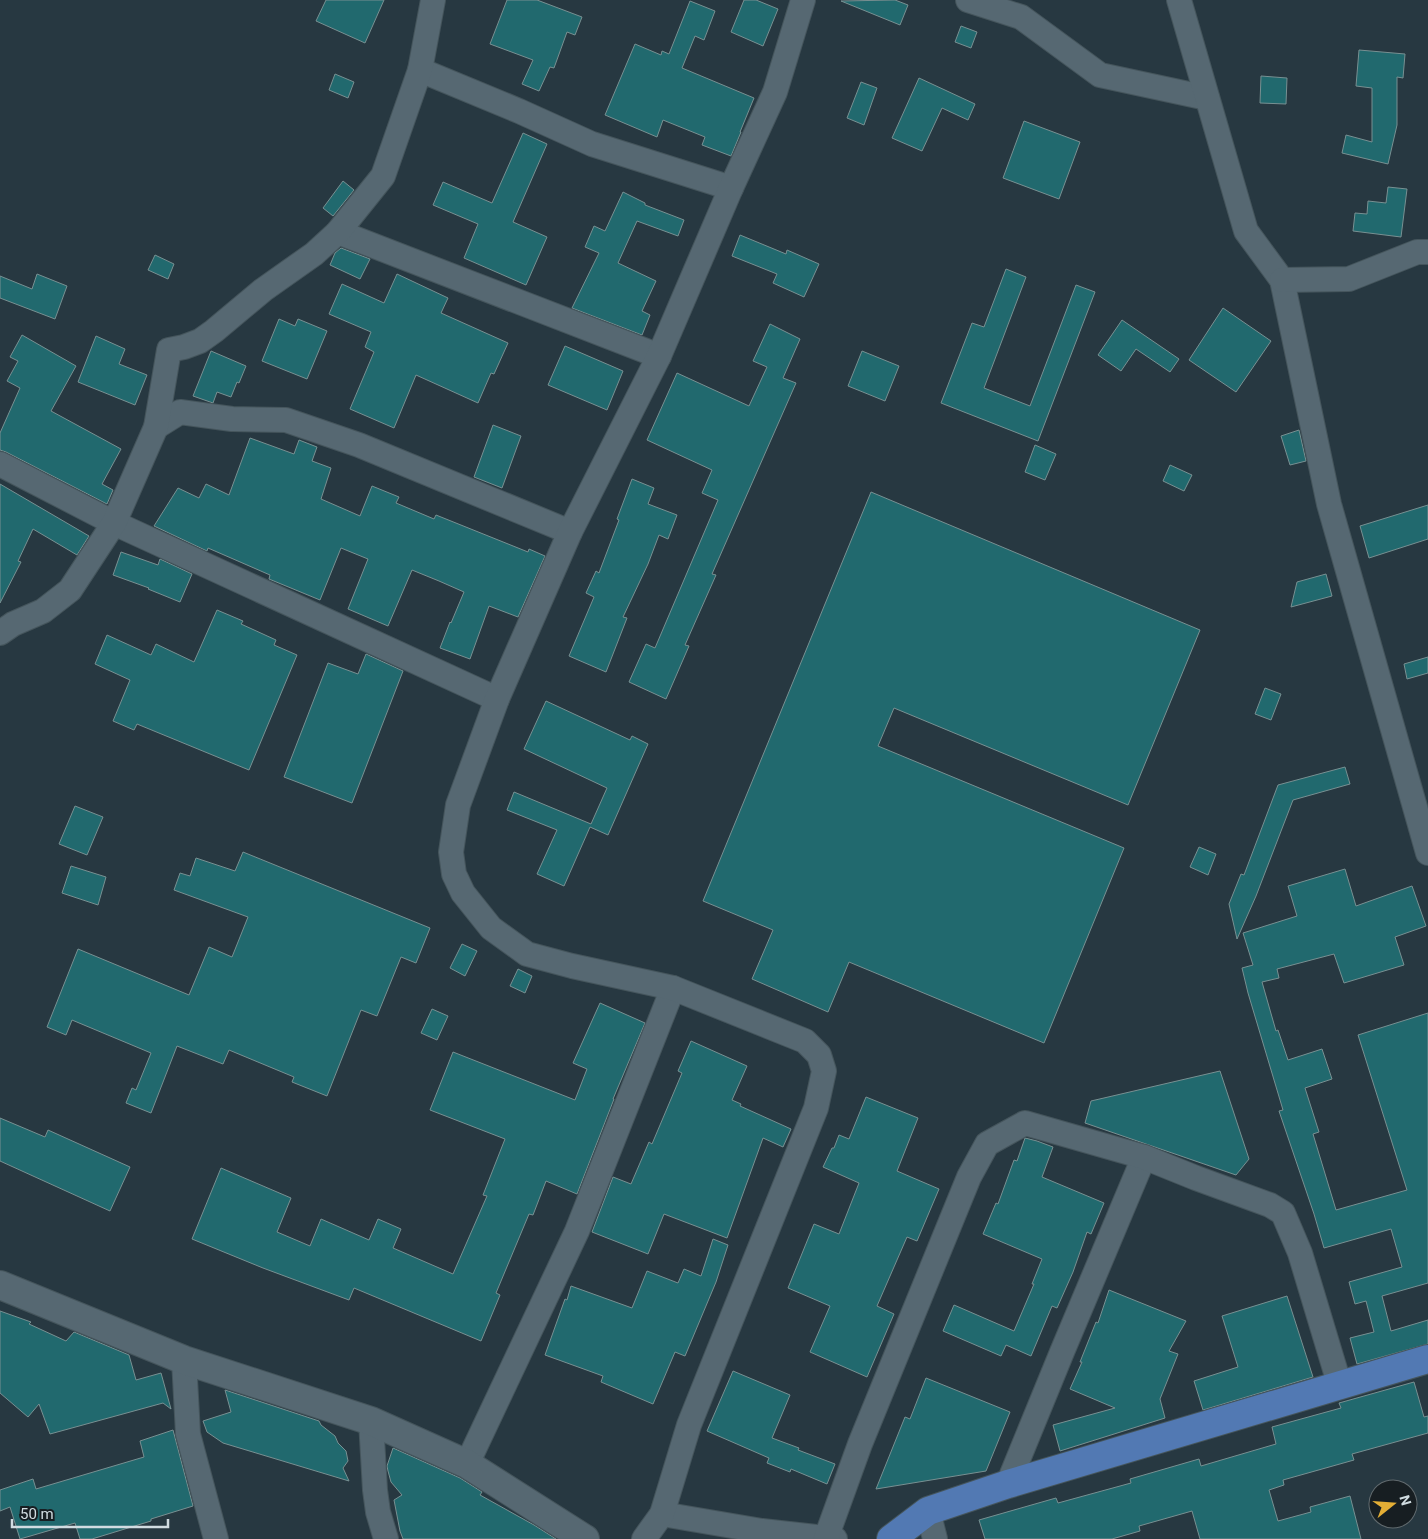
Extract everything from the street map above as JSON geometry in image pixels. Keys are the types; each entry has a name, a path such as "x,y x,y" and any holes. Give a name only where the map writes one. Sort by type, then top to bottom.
{"main road":[{"path":"891,1539 928,1511 1008,1484 1428,1359"}],"street":[{"path":"0,633 13,624 43,611 70,590 114,523 156,427 169,350 200,341 264,290 314,254 338,232 383,176 420,70 434,0"},
{"path":"644,1539 662,1514 689,1426 816,1108 824,1071 819,1056 805,1041 674,988 572,966 527,954 491,928 463,893 454,874 451,852 458,804 497,699 570,532 659,356 731,188 775,92 803,0"},
{"path":"968,0 1019,8 1100,75 1208,98"},
{"path":"1179,0 1246,231 1282,280 1328,504 1428,853"},
{"path":"420,70 592,144 731,188"},
{"path":"338,232 659,356"},
{"path":"1282,280 1349,279 1417,252 1428,252"},
{"path":"156,427 180,412 232,419 286,420 359,445 570,532"},
{"path":"0,464 114,523 497,699"},
{"path":"467,1464 577,1232 674,988"},
{"path":"662,1514 762,1530 831,1538 860,1444 969,1177 987,1144 1026,1123 1144,1157 1270,1205 1283,1213 1300,1253 1340,1386"},
{"path":"1008,1484 1144,1157"},
{"path":"0,1285 184,1360 371,1420 467,1464 585,1539"},
{"path":"184,1360 188,1434 216,1539"},
{"path":"371,1420 374,1490 386,1539"},
{"path":"928,1511 935,1539"}],"building":[{"path":"326,0 384,0 365,43 316,21"},
{"path":"507,0 537,0 582,17 575,35 567,32 554,68 550,67 539,91 522,84 533,60 490,44"},
{"path":"744,0 756,0 778,9 763,46 731,32"},
{"path":"895,0 908,5 900,25 841,1"},
{"path":"690,1 715,11 704,40 695,36 682,68 754,98 731,156 702,145 705,137 663,120 657,137 605,115 635,44 661,55 662,51 669,54"},
{"path":"961,26 977,32 971,48 955,42"},
{"path":"1359,50 1405,54 1403,78 1397,77 1397,125 1388,164 1342,153 1346,135 1372,142 1372,88 1356,86"},
{"path":"335,74 354,82 348,98 329,90"},
{"path":"1261,76 1287,78 1286,104 1260,103"},
{"path":"919,78 975,104 968,120 942,108 922,151 892,138"},
{"path":"861,82 877,88 864,125 847,118"},
{"path":"1024,121 1080,142 1059,199 1003,178"},
{"path":"523,133 547,144 513,222 547,237 526,285 464,258 478,224 433,205 443,182 492,203"},
{"path":"343,181 354,190 333,216 323,208"},
{"path":"1388,187 1407,189 1401,237 1353,231 1355,213 1367,214 1368,201 1386,203"},
{"path":"623,192 645,203 645,205 684,220 678,236 637,221 618,263 656,281 642,311 650,315 642,335 572,308 599,253 585,247 594,226 605,231"},
{"path":"740,235 786,254 787,250 819,264 804,297 773,283 777,274 732,256"},
{"path":"341,248 370,259 360,279 330,265 335,253"},
{"path":"155,255 174,264 168,279 148,270"},
{"path":"1006,269 1026,277 984,388 1030,406 1076,285 1095,292 1038,441 941,403 972,323 984,327"},
{"path":"37,274 67,286 55,319 0,298 0,276 32,289"},
{"path":"397,274 448,298 441,313 508,343 494,374 491,373 478,403 416,375 394,428 350,409 374,352 365,347 371,332 329,314 342,284 384,303"},
{"path":"1223,308 1271,341 1236,392 1189,360"},
{"path":"279,319 295,326 298,319 327,331 307,379 262,361"},
{"path":"1122,320 1179,359 1170,372 1136,349 1121,371 1098,355"},
{"path":"770,324 800,339 783,378 796,383 712,574 716,575 685,645 689,646 666,699 629,682 646,644 655,648 718,500 702,493 712,470 647,440 677,373 749,406 767,367 753,361"},
{"path":"22,335 76,366 51,411 121,449 102,484 113,490 107,504 0,450 0,433 20,388 7,381 18,361 10,357"},
{"path":"96,336 125,349 119,364 147,375 135,405 78,382"},
{"path":"565,346 623,371 607,410 548,385"},
{"path":"211,351 246,366 231,397 217,392 213,403 193,396"},
{"path":"862,351 899,366 885,401 848,386"},
{"path":"493,425 521,436 502,488 474,477"},
{"path":"1299,430 1306,461 1290,465 1281,436"},
{"path":"250,438 294,454 299,440 317,447 312,461 331,468 321,499 360,516 372,486 399,497 396,503 434,519 436,515 528,552 529,549 545,556 518,617 489,606 470,659 440,648 464,592 439,581 412,570 388,626 348,609 368,559 341,548 320,600 269,579 270,575 208,548 207,551 154,526 178,488 199,498 206,484 229,495"},
{"path":"1035,445 1056,454 1045,480 1025,472"},
{"path":"1170,465 1192,475 1184,491 1163,481"},
{"path":"632,479 654,488 648,504 677,515 668,539 659,535 648,564 623,617 627,618 606,672 569,656 594,597 586,593 596,571 599,573"},
{"path":"0,484 89,536 77,555 33,529 18,561 21,562 0,603"},
{"path":"871,492 1200,630 1128,805 894,708 878,746 1124,848 1044,1043 849,962 828,1012 752,979 773,930 703,901"},
{"path":"1428,505 1428,539 1369,558 1360,526"},
{"path":"121,552 158,565 160,559 192,574 180,602 113,575"},
{"path":"1326,574 1332,596 1291,607 1297,582"},
{"path":"217,610 243,621 241,624 276,640 274,645 297,655 249,770 137,724 134,730 113,721 130,680 95,664 107,635 151,655 156,644 194,662"},
{"path":"366,654 403,671 352,803 284,777 328,663 358,674"},
{"path":"1428,657 1428,673 1407,679 1404,664"},
{"path":"1265,688 1281,694 1271,720 1255,714"},
{"path":"546,701 630,740 632,736 648,744 608,835 590,827 564,886 537,874 557,830 507,810 514,792 591,824 607,788 524,749"},
{"path":"1345,767 1350,784 1293,800 1256,896 1237,939 1229,904 1241,874 1244,875 1278,785"},
{"path":"75,806 103,817 87,855 59,844"},
{"path":"1199,847 1216,854 1208,875 1190,867"},
{"path":"243,852 430,928 416,963 401,957 377,1016 361,1010 327,1096 292,1082 294,1077 229,1050 223,1064 177,1046 151,1113 126,1103 132,1088 136,1090 151,1053 72,1020 66,1035 47,1027 78,949 189,995 209,947 232,957 248,917 174,890 180,873 190,876 196,858 235,871"},
{"path":"71,866 106,877 98,905 62,893"},
{"path":"1345,869 1356,906 1412,886 1426,926 1395,937 1404,965 1344,983 1334,954 1277,969 1279,978 1262,982 1276,1031 1278,1030 1288,1060 1322,1049 1332,1079 1305,1088 1319,1132 1313,1134 1336,1210 1407,1190 1358,1035 1428,1013 1428,1283 1382,1296 1391,1331 1428,1320 1428,1344 1357,1364 1350,1338 1374,1332 1366,1301 1355,1304 1349,1282 1402,1267 1391,1229 1324,1248 1279,1111 1283,1110 1242,968 1253,965 1243,933 1297,916 1288,886"},
{"path":"462,944 477,951 465,976 450,968"},
{"path":"518,969 532,976 525,993 510,986"},
{"path":"600,1003 645,1023 613,1099 577,1194 546,1181 533,1215 529,1214 496,1293 500,1295 481,1341 354,1288 349,1300 192,1239 221,1168 291,1198 277,1232 310,1246 321,1219 369,1240 378,1219 401,1229 393,1248 453,1274 487,1196 483,1195 505,1139 430,1110 453,1052 575,1100 587,1069 573,1063"},
{"path":"432,1009 448,1016 437,1040 421,1033"},
{"path":"691,1041 747,1066 732,1100 741,1104 740,1106 791,1129 783,1147 763,1138 727,1238 664,1214 648,1254 592,1232 613,1177 631,1184 649,1142 652,1144 682,1073 678,1071"},
{"path":"1220,1071 1249,1159 1236,1175 1085,1123 1091,1101"},
{"path":"866,1097 918,1118 897,1171 939,1189 917,1241 907,1237 877,1306 894,1314 867,1377 810,1352 830,1306 788,1288 814,1224 839,1234 859,1183 823,1167 839,1135 849,1139"},
{"path":"0,1118 45,1137 48,1130 130,1167 110,1211 0,1161"},
{"path":"1025,1138 1053,1147 1042,1177 1104,1203 1091,1234 1087,1232 1073,1272 1057,1308 1052,1306 1031,1356 1006,1345 1001,1356 943,1331 954,1305 1014,1331 1034,1284 1032,1284 1042,1259 983,1234 996,1203 998,1204 1014,1160 1017,1161"},
{"path":"713,1239 728,1245 716,1282 685,1356 675,1352 653,1404 601,1382 603,1376 545,1355 571,1286 632,1308 647,1271 678,1283 684,1269 701,1276"},
{"path":"1109,1290 1186,1321 1169,1351 1178,1354 1160,1399 1165,1418 1060,1451 1053,1425 1115,1408 1070,1389 1096,1322 1098,1323"},
{"path":"1287,1296 1313,1377 1203,1410 1194,1381 1238,1367 1222,1316"},
{"path":"0,1311 31,1322 29,1324 66,1341 74,1332 129,1355 136,1380 161,1373 171,1409 163,1403 50,1434 39,1404 28,1417 0,1393"},
{"path":"733,1371 790,1395 772,1438 835,1464 827,1484 791,1469 790,1472 767,1463 769,1458 707,1431"},
{"path":"926,1378 1010,1412 986,1471 876,1489 905,1417 910,1419"},
{"path":"1414,1382 1424,1417 1428,1416 1428,1433 1352,1454 1354,1460 1283,1480 1284,1485 1269,1490 1278,1521 1311,1512 1310,1507 1350,1496 1361,1539 1200,1539 1192,1511 1139,1526 1140,1531 1112,1539 985,1539 979,1520 1056,1498 1058,1503 1131,1483 1130,1479 1199,1459 1201,1466 1276,1444 1272,1427 1341,1408 1339,1403"},
{"path":"225,1390 319,1421 321,1425 335,1436 338,1443 346,1451 348,1461 343,1468 349,1481 223,1443 207,1432 203,1421 231,1412"},
{"path":"173,1430 193,1506 92,1539 80,1539 75,1523 20,1539 10,1507 0,1511 0,1490 33,1479 36,1489 144,1457 140,1441"},
{"path":"393,1448 460,1478 482,1492 480,1495 556,1539 403,1539 394,1500 402,1495 391,1482 387,1466"}]}
